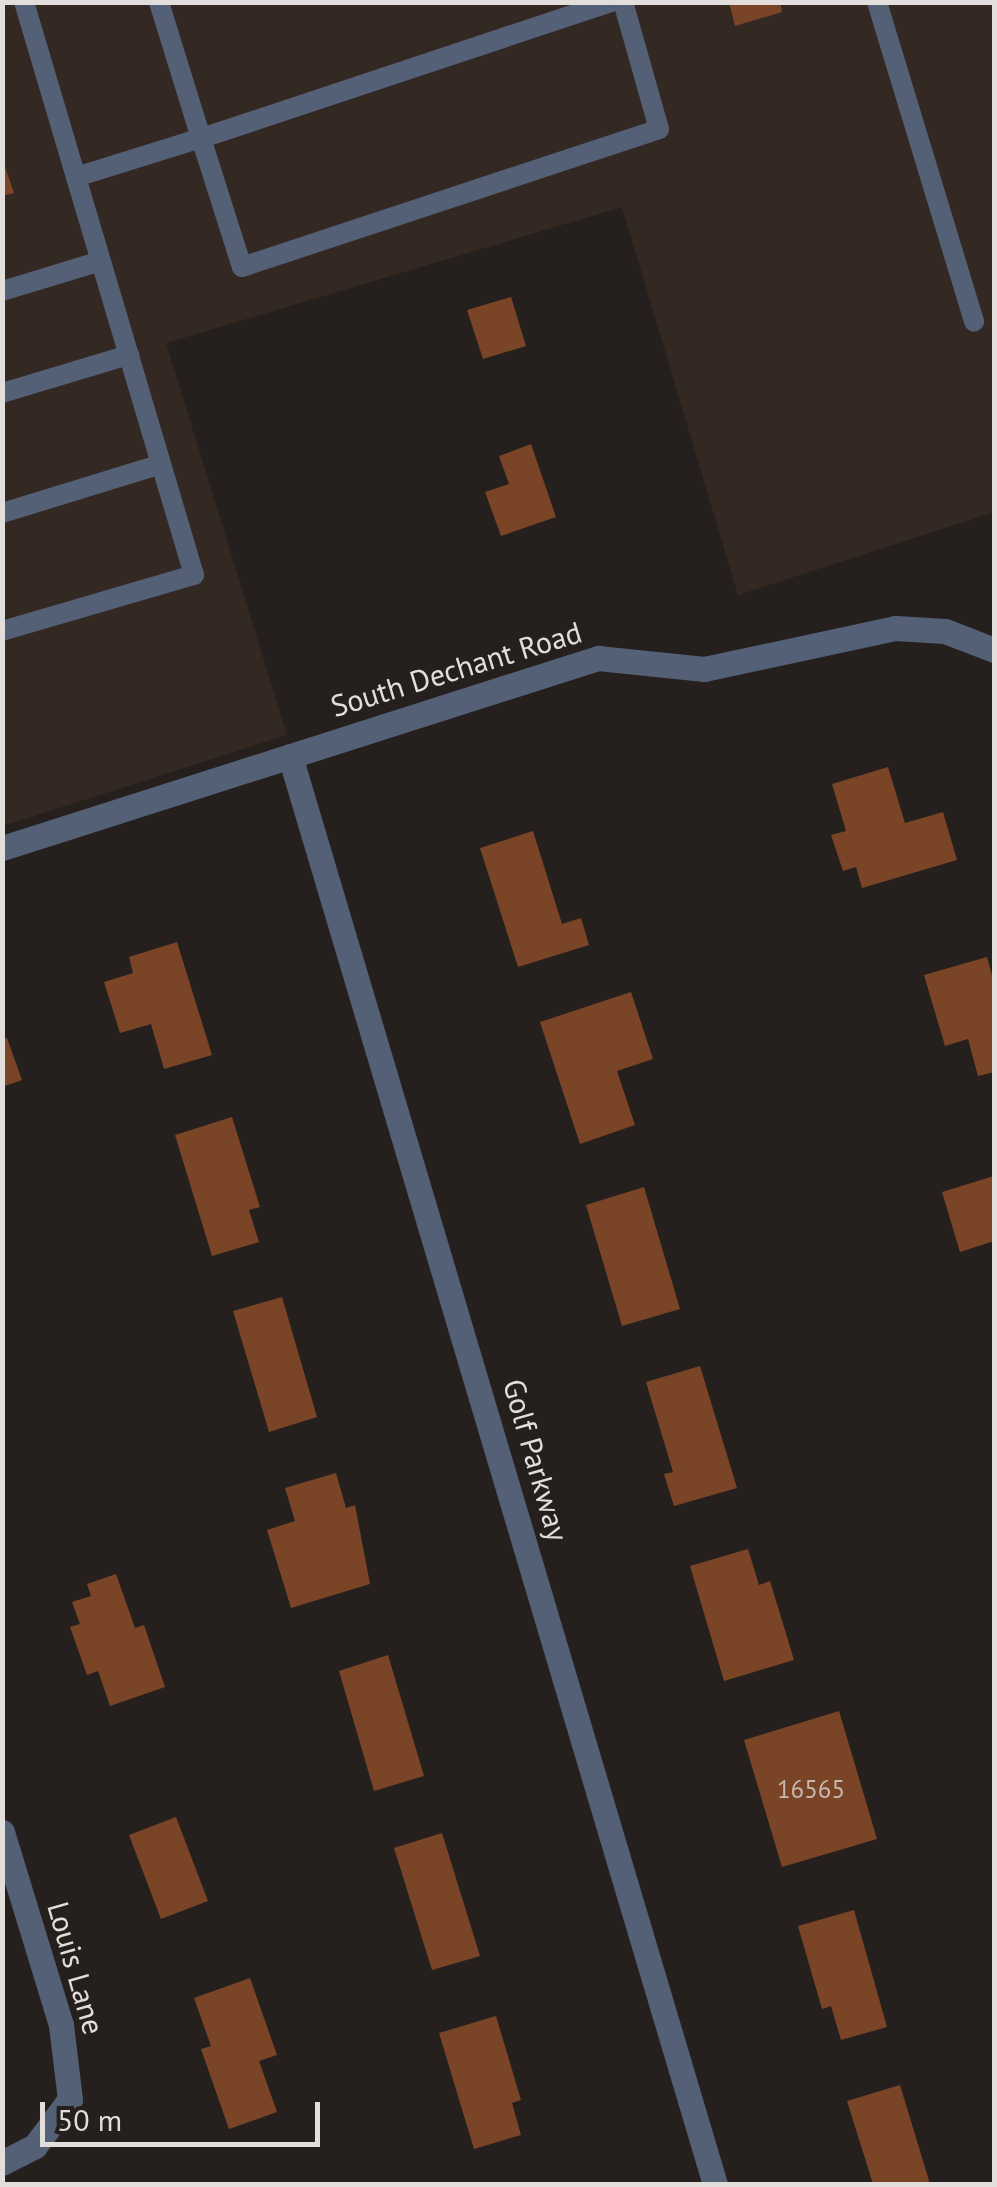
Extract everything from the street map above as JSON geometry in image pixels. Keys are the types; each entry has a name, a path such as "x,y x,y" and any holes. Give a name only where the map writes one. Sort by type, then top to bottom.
{"street":[{"name":"South Dechant Road","path":"2,848 598,658 704,669 895,628 945,631 994,650"},
{"name":"Golf Parkway","path":"290,756 715,2184"},
{"name":"Louis Lane","path":"2,1832 69,2064 70,2099 59,2122 36,2146 2,2163"}],"lane":[{"path":"2,631 194,574 24,2"},
{"path":"158,2 242,267 659,129 623,2"},
{"path":"76,177 611,2"},
{"path":"878,2 974,322"},
{"path":"2,291 101,261"},
{"path":"2,392 129,355"},
{"path":"2,513 161,464"}],"shaded area":[{"path":"3,3 994,3 994,512 738,595 622,207 166,343 287,735 3,826"}],"building":[{"path":"729,2 780,2 782,12 735,26"},
{"path":"2,158 14,193 2,196"},
{"path":"511,297 526,346 483,359 467,310"},
{"path":"531,444 556,517 501,536 485,492 509,484 499,456"},
{"path":"888,767 905,823 943,812 957,860 862,888 856,867 843,871 831,835 846,831 832,784"},
{"path":"533,831 562,924 581,918 589,945 518,967 480,848"},
{"path":"177,942 212,1055 164,1069 151,1024 120,1033 104,982 133,973 129,957"},
{"path":"987,957 994,983 994,1072 978,1076 968,1039 945,1046 924,975"},
{"path":"631,992 653,1059 617,1071 635,1125 580,1144 540,1022"},
{"path":"7,1038 22,1080 2,1087 2,1039"},
{"path":"232,1117 260,1207 249,1210 259,1242 212,1256 175,1135"},
{"path":"994,1176 994,1241 960,1252 942,1192"},
{"path":"644,1187 680,1309 622,1326 586,1205"},
{"path":"282,1297 317,1417 269,1432 233,1311"},
{"path":"700,1366 737,1488 674,1506 664,1474 673,1472 646,1382"},
{"path":"336,1473 346,1508 355,1505 370,1584 291,1608 267,1530 295,1521 285,1488"},
{"path":"748,1549 759,1585 770,1581 794,1660 724,1681 690,1566"},
{"path":"116,1574 135,1628 144,1625 165,1687 110,1706 98,1671 87,1675 70,1627 80,1624 72,1602 91,1596 87,1584"},
{"path":"388,1655 424,1776 374,1791 339,1671"},
{"path":"839,1711 877,1839 782,1867 744,1740"},
{"path":"176,1817 208,1901 161,1919 129,1835"},
{"path":"442,1833 480,1956 432,1970 394,1848"},
{"path":"854,1910 887,2027 841,2040 831,2006 822,2009 798,1926"},
{"path":"250,1978 277,2055 259,2061 277,2112 229,2129 201,2049 211,2046 194,1998"},
{"path":"496,2016 521,2100 512,2103 521,2135 474,2149 439,2033"},
{"path":"900,2085 930,2184 873,2184 847,2101"}]}
